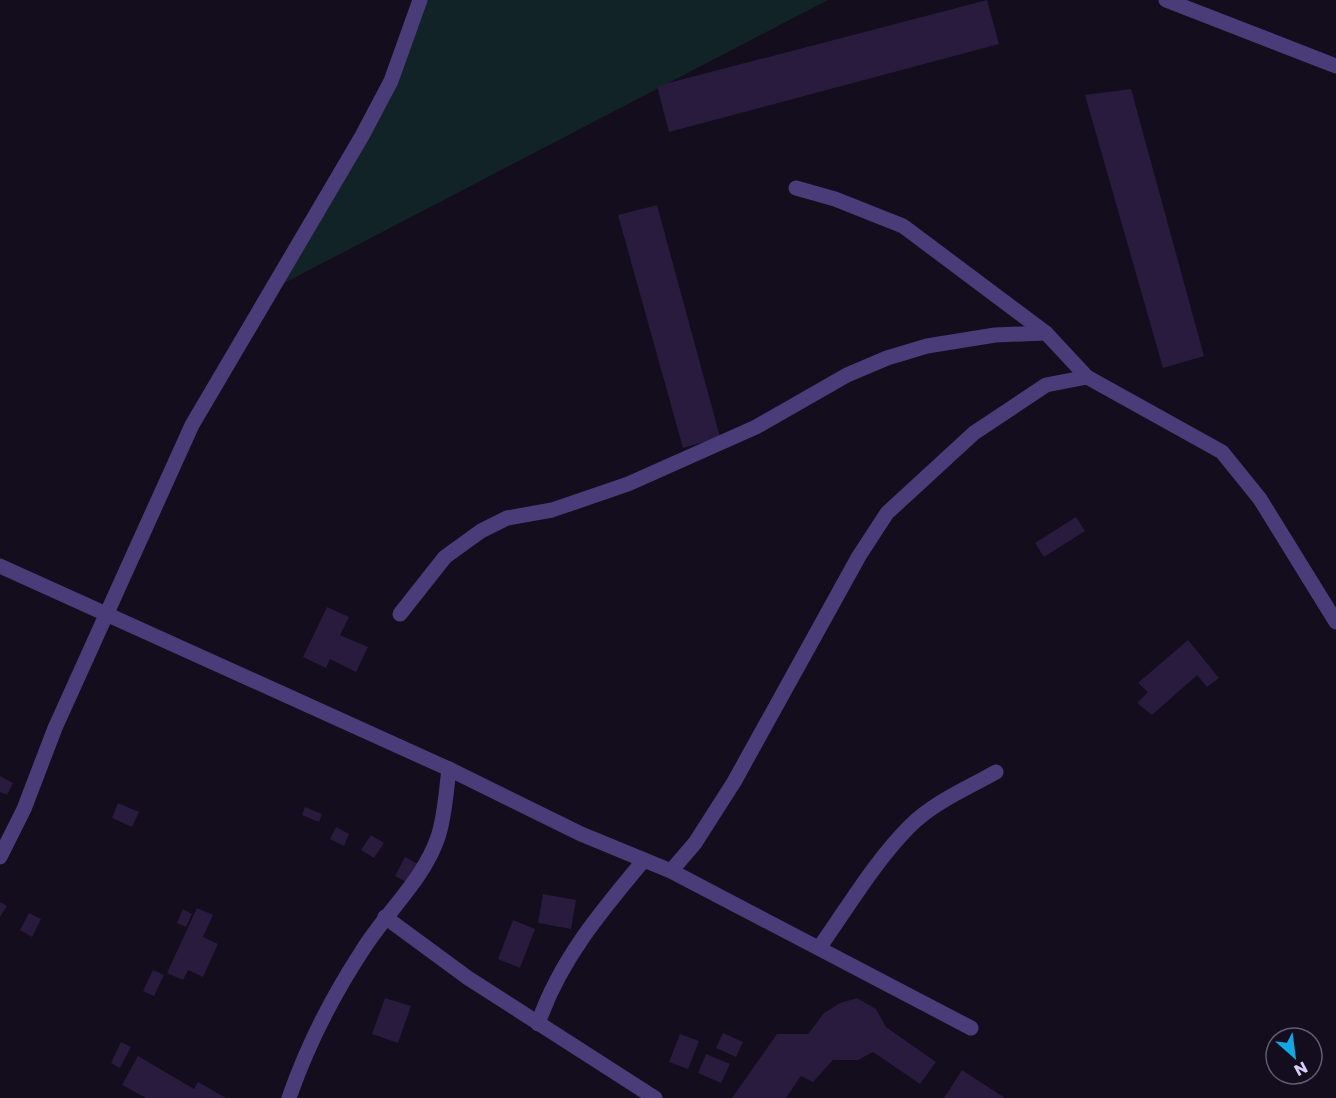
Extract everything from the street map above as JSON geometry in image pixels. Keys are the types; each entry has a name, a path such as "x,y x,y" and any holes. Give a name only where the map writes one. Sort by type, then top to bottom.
{"street":[{"path":"0,857 24,809 105,615 192,425 327,197 391,81 420,0"},
{"path":"1166,0 1336,66"},
{"path":"796,188 835,199 903,226 1047,333 1087,377 1222,452 1260,499 1336,622"},
{"path":"400,614 445,557 481,531 507,518 552,510 628,484 738,436 847,375 887,358 927,346 995,335 1047,333"},
{"path":"672,871 695,843 734,782 859,556 887,513 974,434 1046,386 1087,377"},
{"path":"0,566 449,769 581,834 672,871 971,1028"},
{"path":"289,1098 300,1066 334,997 385,917 410,888 438,838 449,769"},
{"path":"819,948 872,873 911,825 932,808 996,772"},
{"path":"538,1024 547,997 565,963 609,902 644,860"},
{"path":"385,917 468,978 655,1098"}],"shaded area":[{"path":"428,0 828,0 269,291"}],"building":[{"path":"987,0 999,44 669,132 657,86"},
{"path":"1131,89 1204,356 1163,368 1085,95"},
{"path":"657,205 720,437 683,448 618,215"},
{"path":"1076,517 1085,531 1044,557 1035,543"},
{"path":"327,607 349,617 340,635 368,647 356,672 330,659 326,668 303,657"},
{"path":"1188,640 1219,678 1207,687 1197,675 1152,715 1137,703 1148,692 1138,683"},
{"path":"0,776 13,783 7,795 0,792"},
{"path":"118,803 139,812 132,827 112,818"},
{"path":"305,807 322,814 319,822 302,815"},
{"path":"336,827 349,834 344,846 330,839"},
{"path":"371,835 384,843 374,858 361,850"},
{"path":"405,857 418,864 408,883 395,876"},
{"path":"543,894 576,900 571,929 538,923"},
{"path":"0,902 7,906 0,917"},
{"path":"197,908 213,915 203,937 218,944 203,977 188,970 183,980 167,973"},
{"path":"183,909 192,914 186,927 177,923"},
{"path":"29,913 41,919 32,937 20,930"},
{"path":"513,920 535,929 520,968 498,959"},
{"path":"153,970 164,975 154,996 143,991"},
{"path":"385,998 411,1006 398,1043 372,1034"},
{"path":"857,998 876,1009 886,1027 936,1062 920,1084 873,1052 858,1060 833,1060 813,1082 801,1076 786,1098 732,1098 777,1034 808,1034 824,1013 840,1003"},
{"path":"723,1033 743,1042 736,1057 716,1048"},
{"path":"680,1034 699,1041 688,1069 669,1062"},
{"path":"121,1042 131,1047 120,1068 111,1063"},
{"path":"706,1054 730,1064 721,1083 698,1073"},
{"path":"138,1056 194,1089 198,1082 226,1098 146,1098 122,1085"},
{"path":"962,1070 1005,1098 944,1098"}]}
